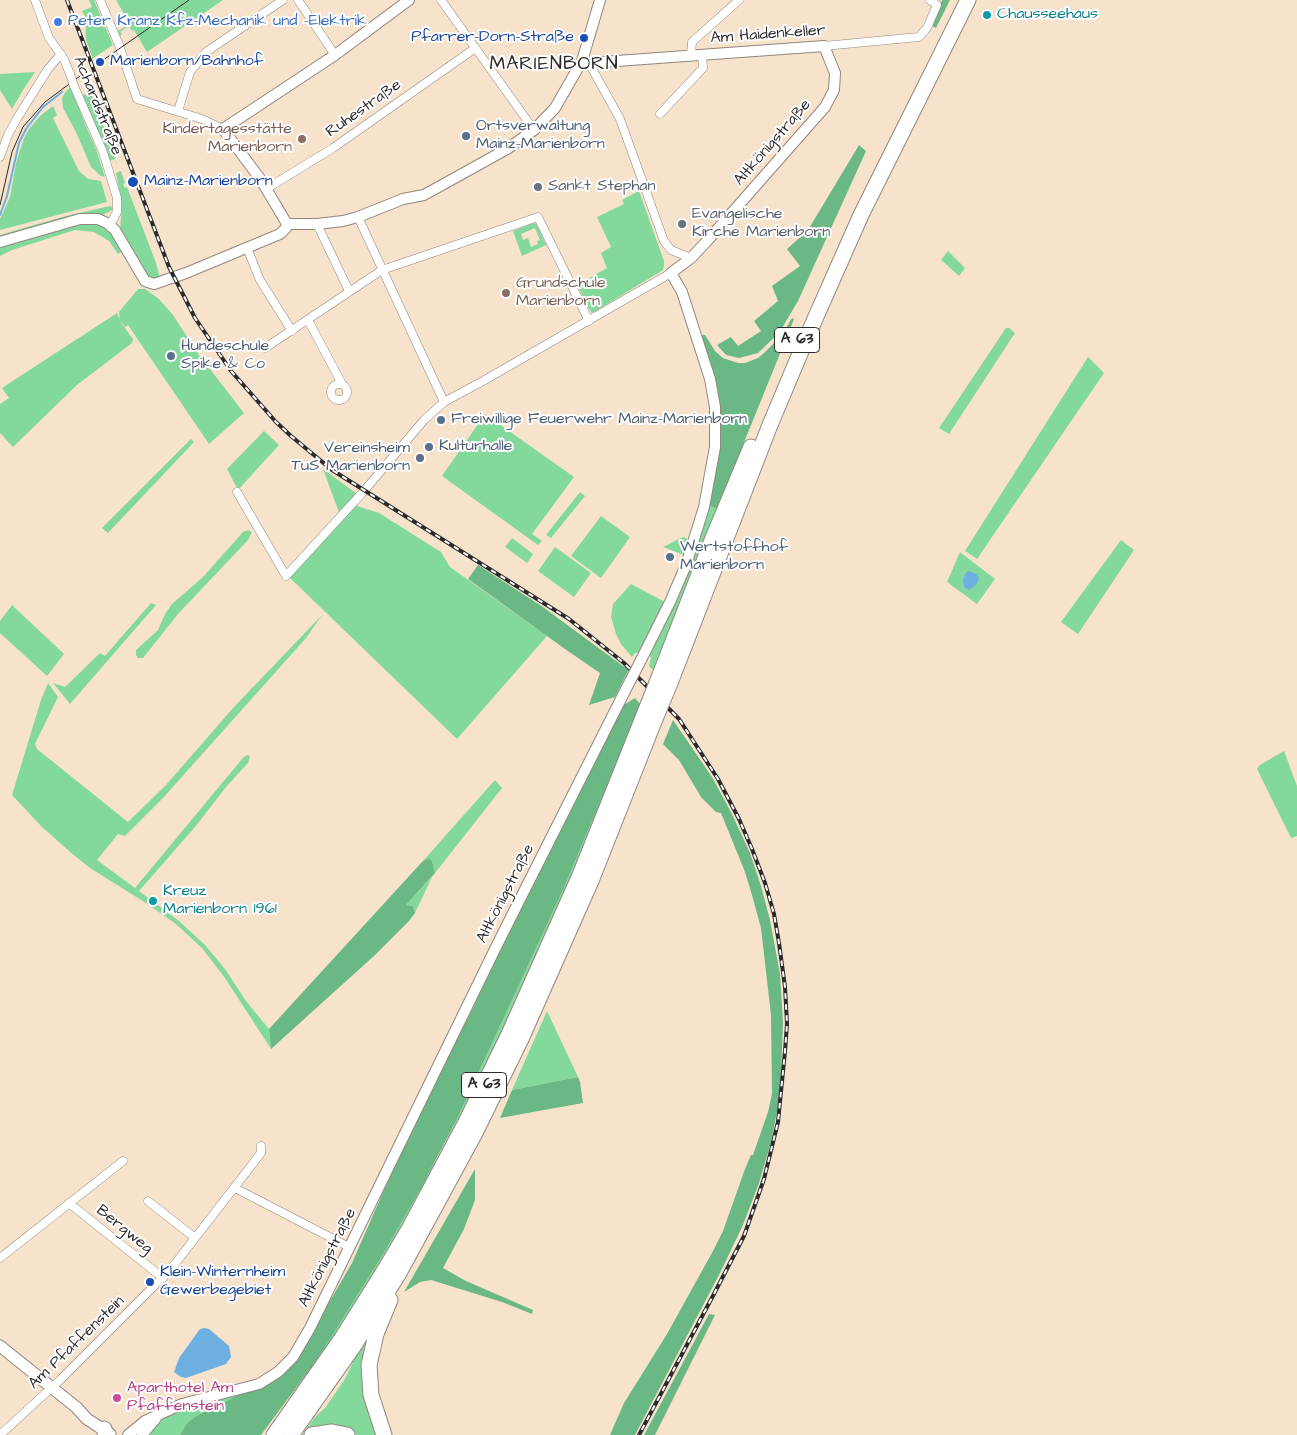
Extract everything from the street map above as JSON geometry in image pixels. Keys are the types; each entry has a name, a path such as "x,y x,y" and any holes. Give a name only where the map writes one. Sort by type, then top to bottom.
{"highway":[{"name":"A 63","path":"665,679 713,538 827,270 896,124 958,0"},
{"name":"A 63","path":"274,1435 342,1338 381,1276 466,1122 509,1034 651,714 807,337 866,207 968,0"},
{"name":"A 63","path":"291,1435 347,1355 399,1273 464,1156 522,1039 591,881 651,714"},
{"path":"384,1435 371,1395 369,1365 376,1334 388,1307 399,1273"},
{"path":"312,1435 332,1432 347,1435"}],"main road":[{"path":"0,1346 76,1407 87,1419 108,1433"}],"street":[{"name":"Achardstraße","path":"35,0 49,38 61,54 103,152 117,198 117,212 110,225"},
{"path":"100,0 119,45 137,98 178,111 223,129 266,188 287,224"},
{"path":"178,111 190,72 206,52 283,0"},
{"path":"298,0 335,55"},
{"path":"223,129 335,55 409,0"},
{"path":"441,0 474,49 534,130"},
{"path":"287,224 318,224 358,217 403,199 428,193 507,149 534,130 555,108 585,62 600,0"},
{"path":"691,55 692,42 739,0"},
{"name":"Am Haidenkeller","path":"585,62 824,46 919,36 927,28 933,2"},
{"name":"Altkönigstraße","path":"128,1435 145,1421 190,1401 250,1387 268,1379 294,1357 299,1348 499,941 641,660 686,565 704,507 715,447 715,407 710,379 675,270 691,258 828,102 834,90 835,73 824,46"},
{"name":"Ruhestraße","path":"266,188 333,148 474,49"},
{"path":"0,157 16,120 48,69 61,54"},
{"path":"660,114 703,68 702,54"},
{"path":"585,62 620,119 664,241 671,250 691,258"},
{"path":"358,217 444,402"},
{"path":"265,348 382,270 538,217 589,321"},
{"path":"0,242 88,218 98,219 110,225 118,234 145,281 154,284 280,234 287,224"},
{"path":"318,224 349,291"},
{"path":"247,248 260,280 292,331"},
{"path":"237,492 286,576 364,491 424,420 444,402 483,382 675,270"},
{"path":"308,320 341,384"},
{"name":"Am Pfaffenstein","path":"0,1435 163,1278 261,1153 261,1146"},
{"path":"0,1258 122,1161"},
{"path":"235,1188 347,1251"},
{"path":"148,1201 195,1238"},
{"name":"Bergweg","path":"69,1203 163,1278"},
{"name":"Altkönigstraße","path":"144,1434 160,1414"}],"green space":[{"path":"89,0 94,0 113,45 92,59 86,40 85,16 82,11 92,7"},
{"path":"116,0 223,0 147,52 134,30 132,31 129,26 120,32 122,34 120,36 118,31 130,24"},
{"path":"942,0 950,0 936,28 932,26"},
{"path":"35,72 12,109 0,90 0,74"},
{"path":"71,87 105,177 101,176 91,167 63,108 62,98"},
{"path":"90,91 101,118 98,119 100,123 102,122 118,166 115,159 109,161 82,94 85,95"},
{"path":"53,106 57,115 53,118 79,171 88,179 101,181 107,202 0,230 0,219 10,197 16,163 24,138 40,116"},
{"path":"859,145 866,151 798,301 779,333 758,353 739,358 726,355 717,345 731,337 738,346 761,331 754,321 778,301 772,286 800,266 787,249 808,230"},
{"path":"121,171 125,183 123,184 125,188 127,187 160,278 154,279 149,277 120,231 122,204 116,173"},
{"path":"639,191 664,261 663,270 594,312 591,312 577,285 607,268 601,253 611,247 597,217 624,204 622,200"},
{"path":"110,206 113,208 112,210 103,215 86,215 0,239 0,235 66,216"},
{"path":"94,222 104,226 111,232 123,250 118,254 109,241 94,232 75,230 12,250 0,256 0,245 77,223"},
{"path":"534,223 537,225 546,245 522,256 513,231","holes":["535,228 540,240 537,241 538,244 531,247 528,238 523,240 521,234"]},
{"path":"948,251 965,268 959,276 941,260"},
{"path":"138,289 145,289 159,299 173,315 199,355 244,413 209,444 128,325 125,327 120,320 119,312"},
{"path":"117,313 122,324 133,339 132,343 77,385 13,447 0,433 0,404 9,398 2,388"},
{"path":"792,318 794,319 717,509 708,505 718,396 712,368 701,335 705,335 715,351 723,358 738,363 745,363 758,358 764,353 782,335"},
{"path":"1006,328 1015,333 949,434 939,428"},
{"path":"1088,357 1104,373 977,559 965,551"},
{"path":"485,414 574,477 532,534 542,541 538,545 442,476"},
{"path":"264,431 279,445 238,490 227,469"},
{"path":"191,439 194,442 108,533 102,528"},
{"path":"323,469 357,494 340,515"},
{"path":"580,492 585,496 551,538 546,535"},
{"path":"354,505 379,513 441,552 450,567 547,636 457,739 289,577"},
{"path":"708,505 717,509 653,670 649,666 651,657 646,654"},
{"path":"601,516 630,537 601,578 571,556"},
{"path":"248,530 252,532 248,540 178,614 143,658 138,658 136,650 158,630 172,604 203,577 243,532"},
{"path":"683,537 688,539 688,546 684,555 663,547"},
{"path":"512,538 533,554 527,563 505,547"},
{"path":"1121,540 1134,550 1078,634 1061,622"},
{"path":"555,547 591,573 574,597 538,571"},
{"path":"960,552 995,579 977,604 947,582"},
{"path":"478,565 543,607 627,669 628,671 615,697 589,705 600,673 468,579"},
{"path":"631,584 665,602 642,652 635,653 632,657 621,644 611,617 613,604"},
{"path":"151,603 156,605 70,704 53,683 65,687 100,653 105,656"},
{"path":"12,605 64,654 47,676 0,633 0,621"},
{"path":"322,615 306,638 163,798 125,836 118,834 97,860 135,888 242,759 247,755 250,756 248,763 139,891 179,921 205,945 269,1029 271,1049 225,978 202,948 176,924 90,868 70,852 41,826 12,795 48,683 58,697 35,744 37,749 128,822 166,785 234,707"},
{"path":"635,698 641,705 563,890 457,1119 421,1188 383,1254 316,1361 261,1435 180,1435 187,1423 196,1416 247,1391 301,1351 352,1263 406,1140 473,1008 531,884 622,706"},
{"path":"641,705 576,868 499,1043 410,1215 326,1352 316,1361 438,1157 457,1119 563,890"},
{"path":"673,720 712,777 731,812 750,853 761,886 770,920 780,974 783,1023 781,1075 778,1107 771,1142 759,1183 743,1225 635,1435 610,1435 624,1403 667,1334 723,1231 745,1169 751,1155 753,1155 768,1112 772,1094 771,1015 761,928 745,872 721,813 716,812 701,797 679,760 663,744"},
{"path":"1284,751 1297,786 1297,836 1291,838 1257,769 1260,765"},
{"path":"495,780 502,788 435,873 432,861 429,858 422,862"},
{"path":"429,858 432,861 435,873 406,905 413,906 415,913 409,921 375,955 271,1049 269,1029 422,862"},
{"path":"432,877 415,913 413,906 406,905"},
{"path":"547,1011 578,1077 512,1090"},
{"path":"578,1077 583,1103 500,1118 512,1090"},
{"path":"475,1169 475,1200 464,1229 443,1268 466,1281 533,1310 532,1314 502,1302 431,1280 420,1282 404,1292"},
{"path":"709,1314 715,1315 655,1435 644,1435"},
{"path":"370,1334 381,1435 357,1435 351,1432 302,1435 315,1417 325,1408 345,1379"},
{"path":"247,1391 196,1416 187,1423 180,1435 150,1435 154,1426 163,1417 192,1404"}],"water":[{"path":"968,571 977,574 979,579 976,585 969,590 964,587 963,581"},
{"path":"200,1329 209,1329 229,1346 231,1357 226,1364 186,1378 181,1377 174,1372 179,1358"}],"waterway":[{"path":"0,215 7,196 19,143 26,129 43,107 62,92"}],"tram line":[{"path":"96,65 189,0"},
{"path":"0,205 12,152 23,127 45,102 84,73"}],"railway":[{"path":"67,0 169,267 195,318 231,371 276,422 332,470 569,619 624,663 679,719 718,779 752,849 774,914 785,987 787,1024 778,1122 764,1179 744,1236 639,1435"}],"place":[{"name":"Chausseehaus","path":"987,15"},
{"name":"Peter Kranz Kfz-Mechanik und -Elektrik","path":"58,22"},
{"name":"Pfarrer-Dorn-Straße","path":"584,38"},
{"name":"Marienborn/Bahnhof","path":"100,62"},
{"name":"Ortsverwaltung Mainz-Marienborn","path":"466,136"},
{"name":"Kindertagesstätte Marienborn","path":"302,139"},
{"name":"Mainz-Marienborn","path":"133,182"},
{"name":"Sankt Stephan","path":"538,187"},
{"name":"Evangelische Kirche Marienborn","path":"682,224"},
{"name":"Grundschule Marienborn","path":"506,293"},
{"name":"Hundeschule Spike & Co","path":"171,356"},
{"name":"Freiwillige Feuerwehr Mainz-Marienborn","path":"441,420"},
{"name":"Kulturhalle","path":"429,447"},
{"name":"Vereinsheim TuS Marienborn","path":"420,458"},
{"name":"Wertstoffhof Marienborn","path":"670,557"},
{"name":"Kreuz Marienborn 1961","path":"153,901"},
{"name":"Klein-Winternheim Gewerbegebiet","path":"150,1282"},
{"name":"Aparthotel Am Pfaffenstein","path":"117,1398"}],"district":[{"name":"MARIENBORN","path":"554,65"}]}
